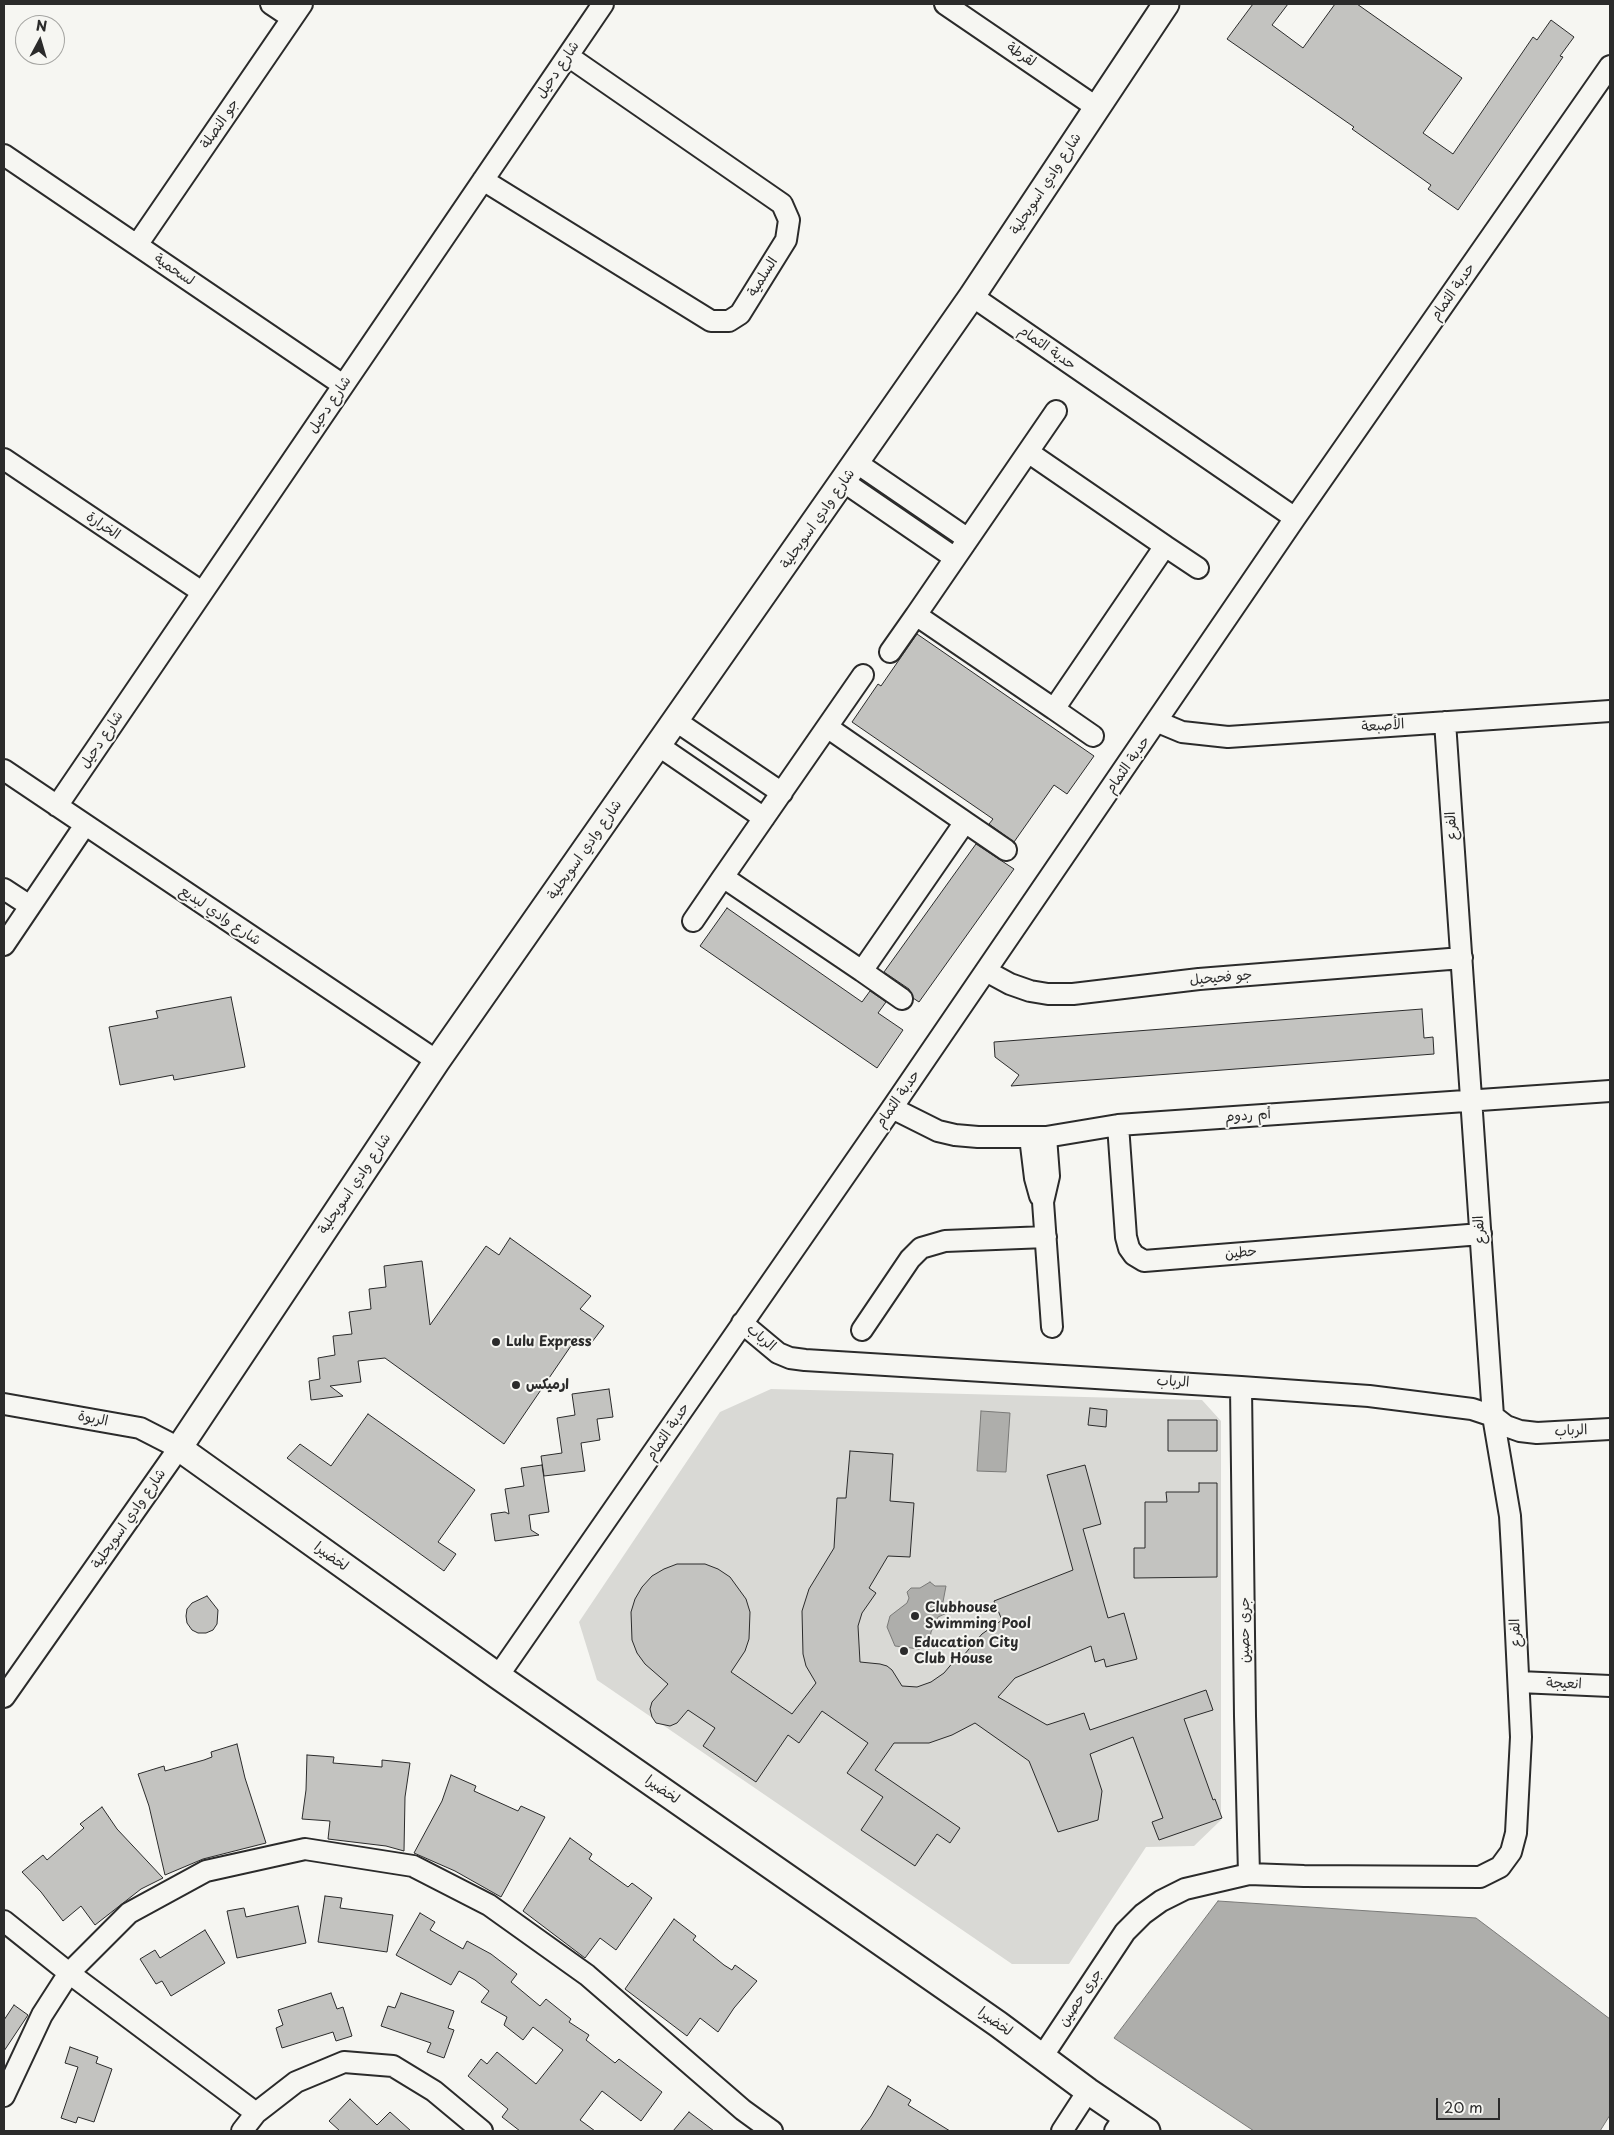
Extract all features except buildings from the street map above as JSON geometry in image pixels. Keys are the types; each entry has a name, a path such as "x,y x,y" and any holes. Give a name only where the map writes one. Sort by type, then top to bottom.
{"street":[{"path":"271,4 297,11"},
{"name":"شارع دحيل","path":"57,806 603,4"},
{"name":"لقرطة","path":"945,4 1096,107"},
{"name":"شارع وادي اسويحلية","path":"4,1696 179,1448 437,1062 972,296 1166,4"},
{"name":"جو النصلة","path":"137,245 297,11"},
{"name":"السلمية","path":"483,180 711,321 729,321 740,314 786,240 789,220 782,204 568,56"},
{"name":"حدبة الثمام","path":"498,1676 1158,722 1295,518 1610,66"},
{"name":"لسحمية","path":"4,155 343,385"},
{"name":"حدبة الثمام","path":"972,296 1295,518"},
{"path":"890,652 1056,411"},
{"path":"1028,452 1198,568"},
{"name":"الخرارة","path":"4,459 202,592"},
{"path":"850,472 968,539"},
{"path":"850,472 955,558"},
{"path":"1054,709 1165,546"},
{"path":"916,615 1093,736"},
{"path":"694,921 863,675"},
{"name":"الأصبعة","path":"1158,722 1182,732 1228,737 1610,711"},
{"path":"676,721 782,793"},
{"name":"الفرع","path":"1445,722 1493,1416 1510,1516 1520,1737"},
{"path":"826,728 1006,850"},
{"path":"658,746 764,818"},
{"name":"شارع وادي لبديع","path":"4,770 437,1062"},
{"path":"862,972 965,822"},
{"path":"4,945 85,825"},
{"path":"723,877 902,999"},
{"path":"4,889 30,906"},
{"name":"جو فحيحيل","path":"986,971 1010,984 1030,991 1048,994 1073,994 1199,980 1462,958"},
{"name":"أم ردوم","path":"892,1108 916,1122 954,1135 978,1138 1038,1137 1118,1125 1610,1091"},
{"name":"حطين","path":"1118,1125 1126,1237 1129,1248 1134,1255 1144,1261 1481,1234"},
{"path":"1038,1137 1035,1178 1043,1202 1052,1327"},
{"path":"862,1330 910,1259 921,1248 945,1241 1046,1237"},
{"name":"الرباب","path":"742,1323 778,1353 790,1358 805,1360 1369,1396 1472,1409 1493,1416 1506,1426 1520,1431 1610,1428"},
{"name":"جرى حصين","path":"1242,1387 1245,1716 1249,1874"},
{"name":"الربوة","path":"4,1404 140,1428 179,1448"},
{"name":"لخضيرا","path":"179,1448 498,1676 998,2024 1088,2091 1120,2124 1147,2131"},
{"name":"انعيجة","path":"1518,1682 1610,1686"},
{"name":"جرى حصين","path":"1042,2057 1125,1932 1143,1914 1161,1901 1185,1889 1249,1874 1480,1877 1500,1867 1511,1852 1516,1833 1520,1737"},
{"path":"4,2096 42,2015 69,1974 129,1913 206,1871 305,1849 413,1866 489,1905 587,1975 743,2110 772,2131"},
{"path":"4,1921 69,1974 256,2113"},
{"path":"242,2131 256,2113 296,2082 344,2062 393,2066 434,2092 482,2131"},
{"path":"1062,2131 1088,2091"}],"shaded area":[{"name":"Education City Club House","path":"771,1389 1202,1400 1221,1421 1221,1820 1194,1846 1146,1847 1069,1964 1012,1964 597,1680 579,1622 720,1412"},
{"path":"981,1411 1010,1413 1006,1472 977,1471"},
{"name":"Clubhouse Swimming Pool","path":"930,1582 935,1586 946,1586 942,1607 947,1613 938,1617 926,1646 919,1649 895,1646 887,1627 890,1616 907,1603 909,1598 907,1592 911,1588 920,1588"},
{"path":"1218,1901 1476,1918 1610,2019 1610,2115 1600,2131 1254,2131 1114,2038"}],"place":[{"name":"Lulu Express","path":"496,1342"},
{"name":"ارميكس","path":"516,1385"},
{"name":"Clubhouse Swimming Pool","path":"915,1616"},
{"name":"Education City Club House","path":"904,1651"}]}
